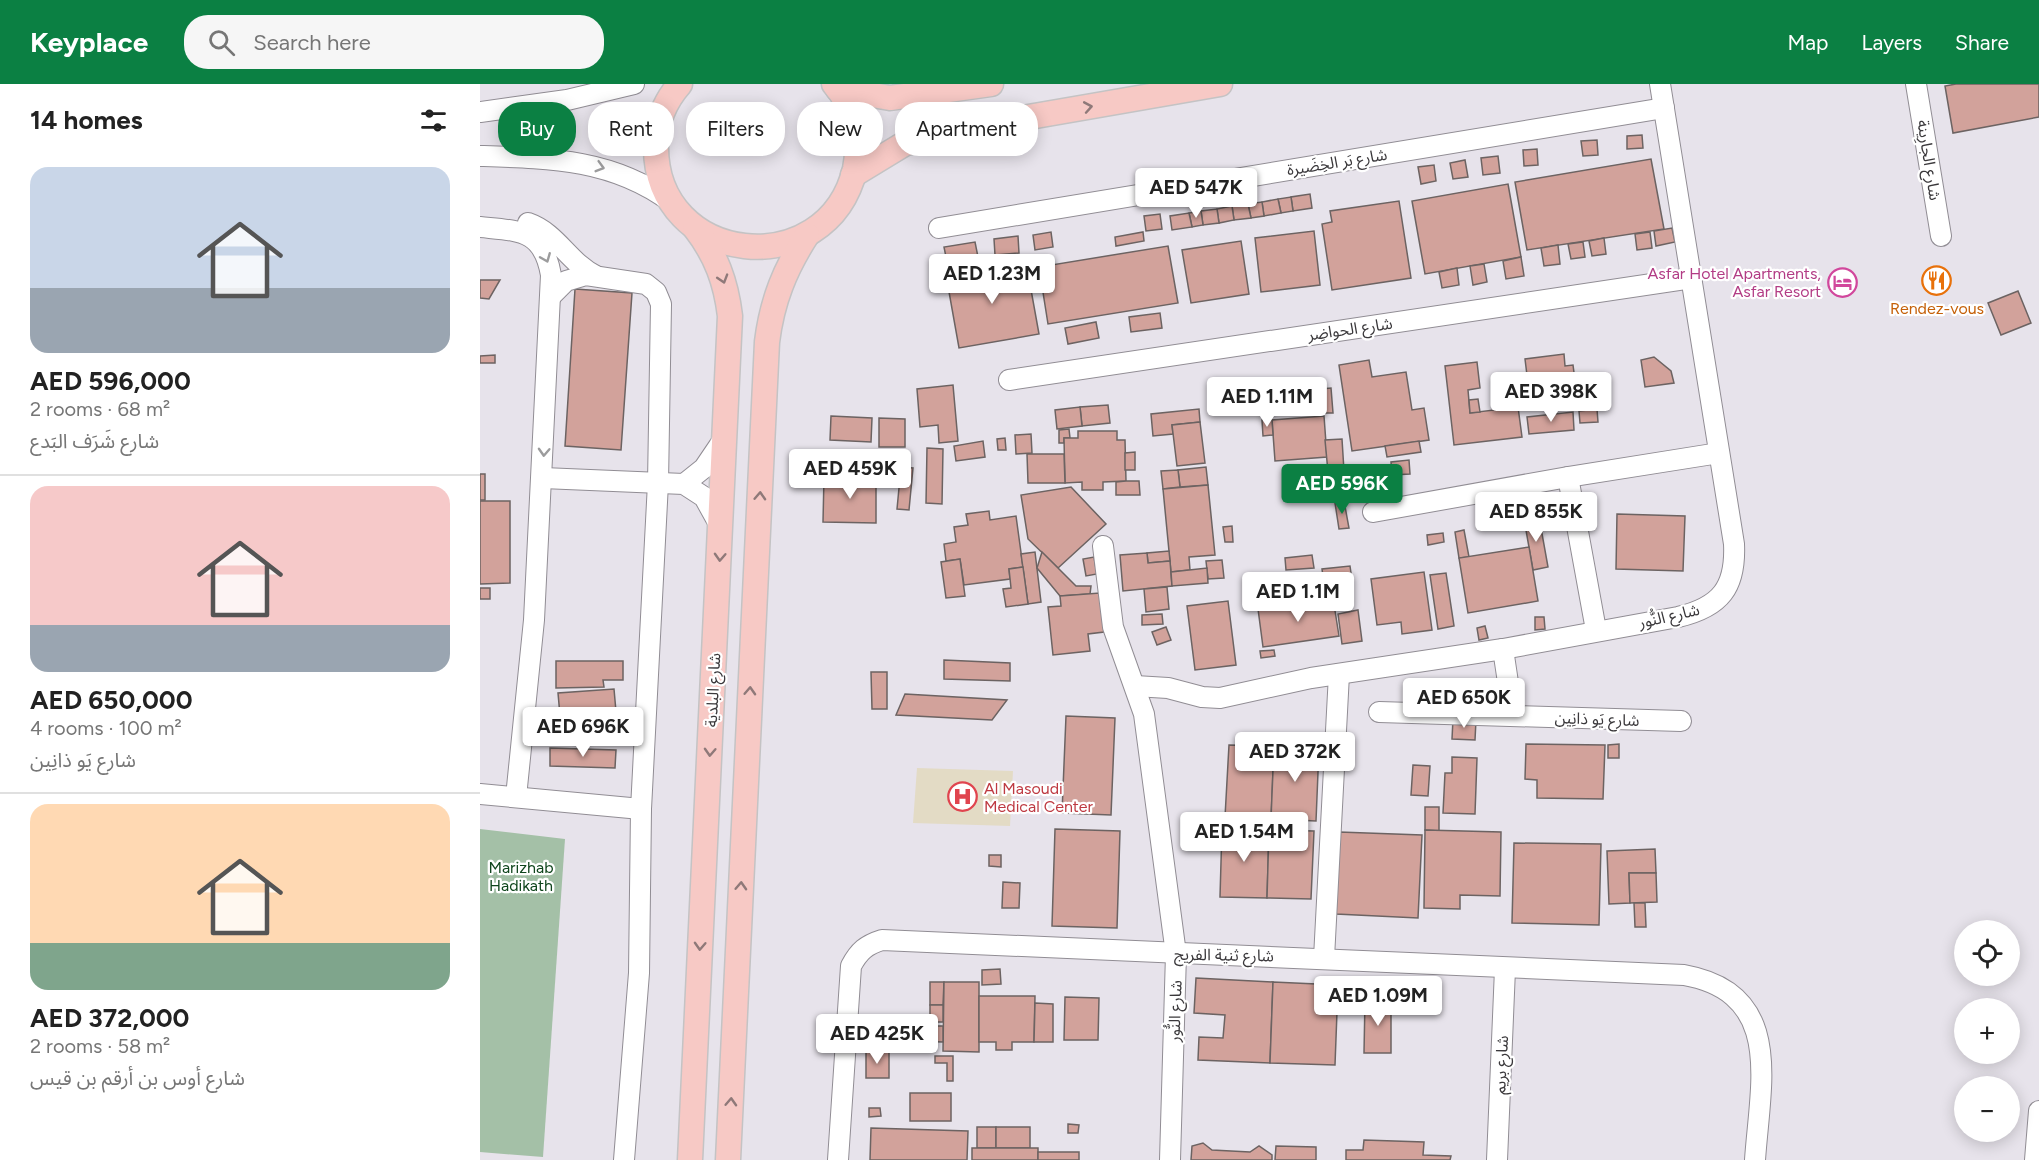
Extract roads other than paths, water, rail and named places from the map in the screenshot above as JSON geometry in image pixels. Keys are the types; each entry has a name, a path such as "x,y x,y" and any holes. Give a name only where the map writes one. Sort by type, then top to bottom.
{"main road":[{"path":"680,84 662,112 656,135 656,159 662,182 672,203 695,228 716,240 750,248 786,244 807,235 826,221 841,203 853,175 857,158 856,134 850,110 836,86"},
{"path":"836,86 890,98 991,84"},
{"path":"853,175 904,144 942,132 1220,84"},
{"name":"شارع البلدية","path":"690,1160 730,316 727,292 710,247 695,228"},
{"path":"728,1160 767,342 776,297 784,275 807,235"}],"street":[{"path":"567,100 596,84"},
{"path":"480,112 567,100 634,84"},
{"name":"شارع الجارِينة","path":"1917,84 1941,236"},
{"name":"شارع النُّور","path":"1135,686 1168,688 1202,697 1220,698 1339,674 1503,649 1701,612 1718,599 1729,584 1735,566 1734,544 1664,108 1667,85"},
{"name":"شارع بَر الخِضَيرة","path":"939,228 1664,108"},
{"path":"480,156 551,158 600,166 651,188 672,203"},
{"path":"480,226 487,221 510,219 533,225 552,237 578,266 596,276"},
{"path":"480,226 522,232 539,243 550,265 551,296 543,478 534,620 516,797"},
{"path":"551,296 566,281 575,277 596,276 646,284 656,292 662,304 658,483 641,809 639,973 624,1160"},
{"name":"شارع الحواضِر","path":"1009,380 1692,278"},
{"path":"684,484 704,468 725,437"},
{"path":"1373,512 1719,453"},
{"path":"1568,477 1596,630"},
{"path":"543,478 684,484 711,506 721,527"},
{"name":"شارع النُّور","path":"1103,546 1113,627 1142,705 1150,747 1176,954 1170,1160"},
{"path":"1503,649 1513,716"},
{"path":"1324,958 1339,674"},
{"name":"شارع يَو ذانِين","path":"1379,712 1681,721"},
{"path":"480,794 641,809"},
{"name":"شارع ثنية الفريج","path":"838,1160 848,980 854,960 868,944 882,940 1176,954 1324,958 1505,969 1683,975 1706,979 1726,989 1743,1005 1755,1024 1761,1046 1755,1160"},
{"name":"شارع بريم","path":"1497,1160 1505,969"},
{"path":"2035,1160 2039,1111"}],"place":[{"name":"Rendez-vous","path":"1937,280"},
{"name":"Asfar Hotel Apartments, Asfar Resort","path":"1842,282"},
{"name":"Al Masoudi Medical Center","path":"963,797"}],"park label":[{"name":"Marizhab Hadikath","path":"521,876"}]}
